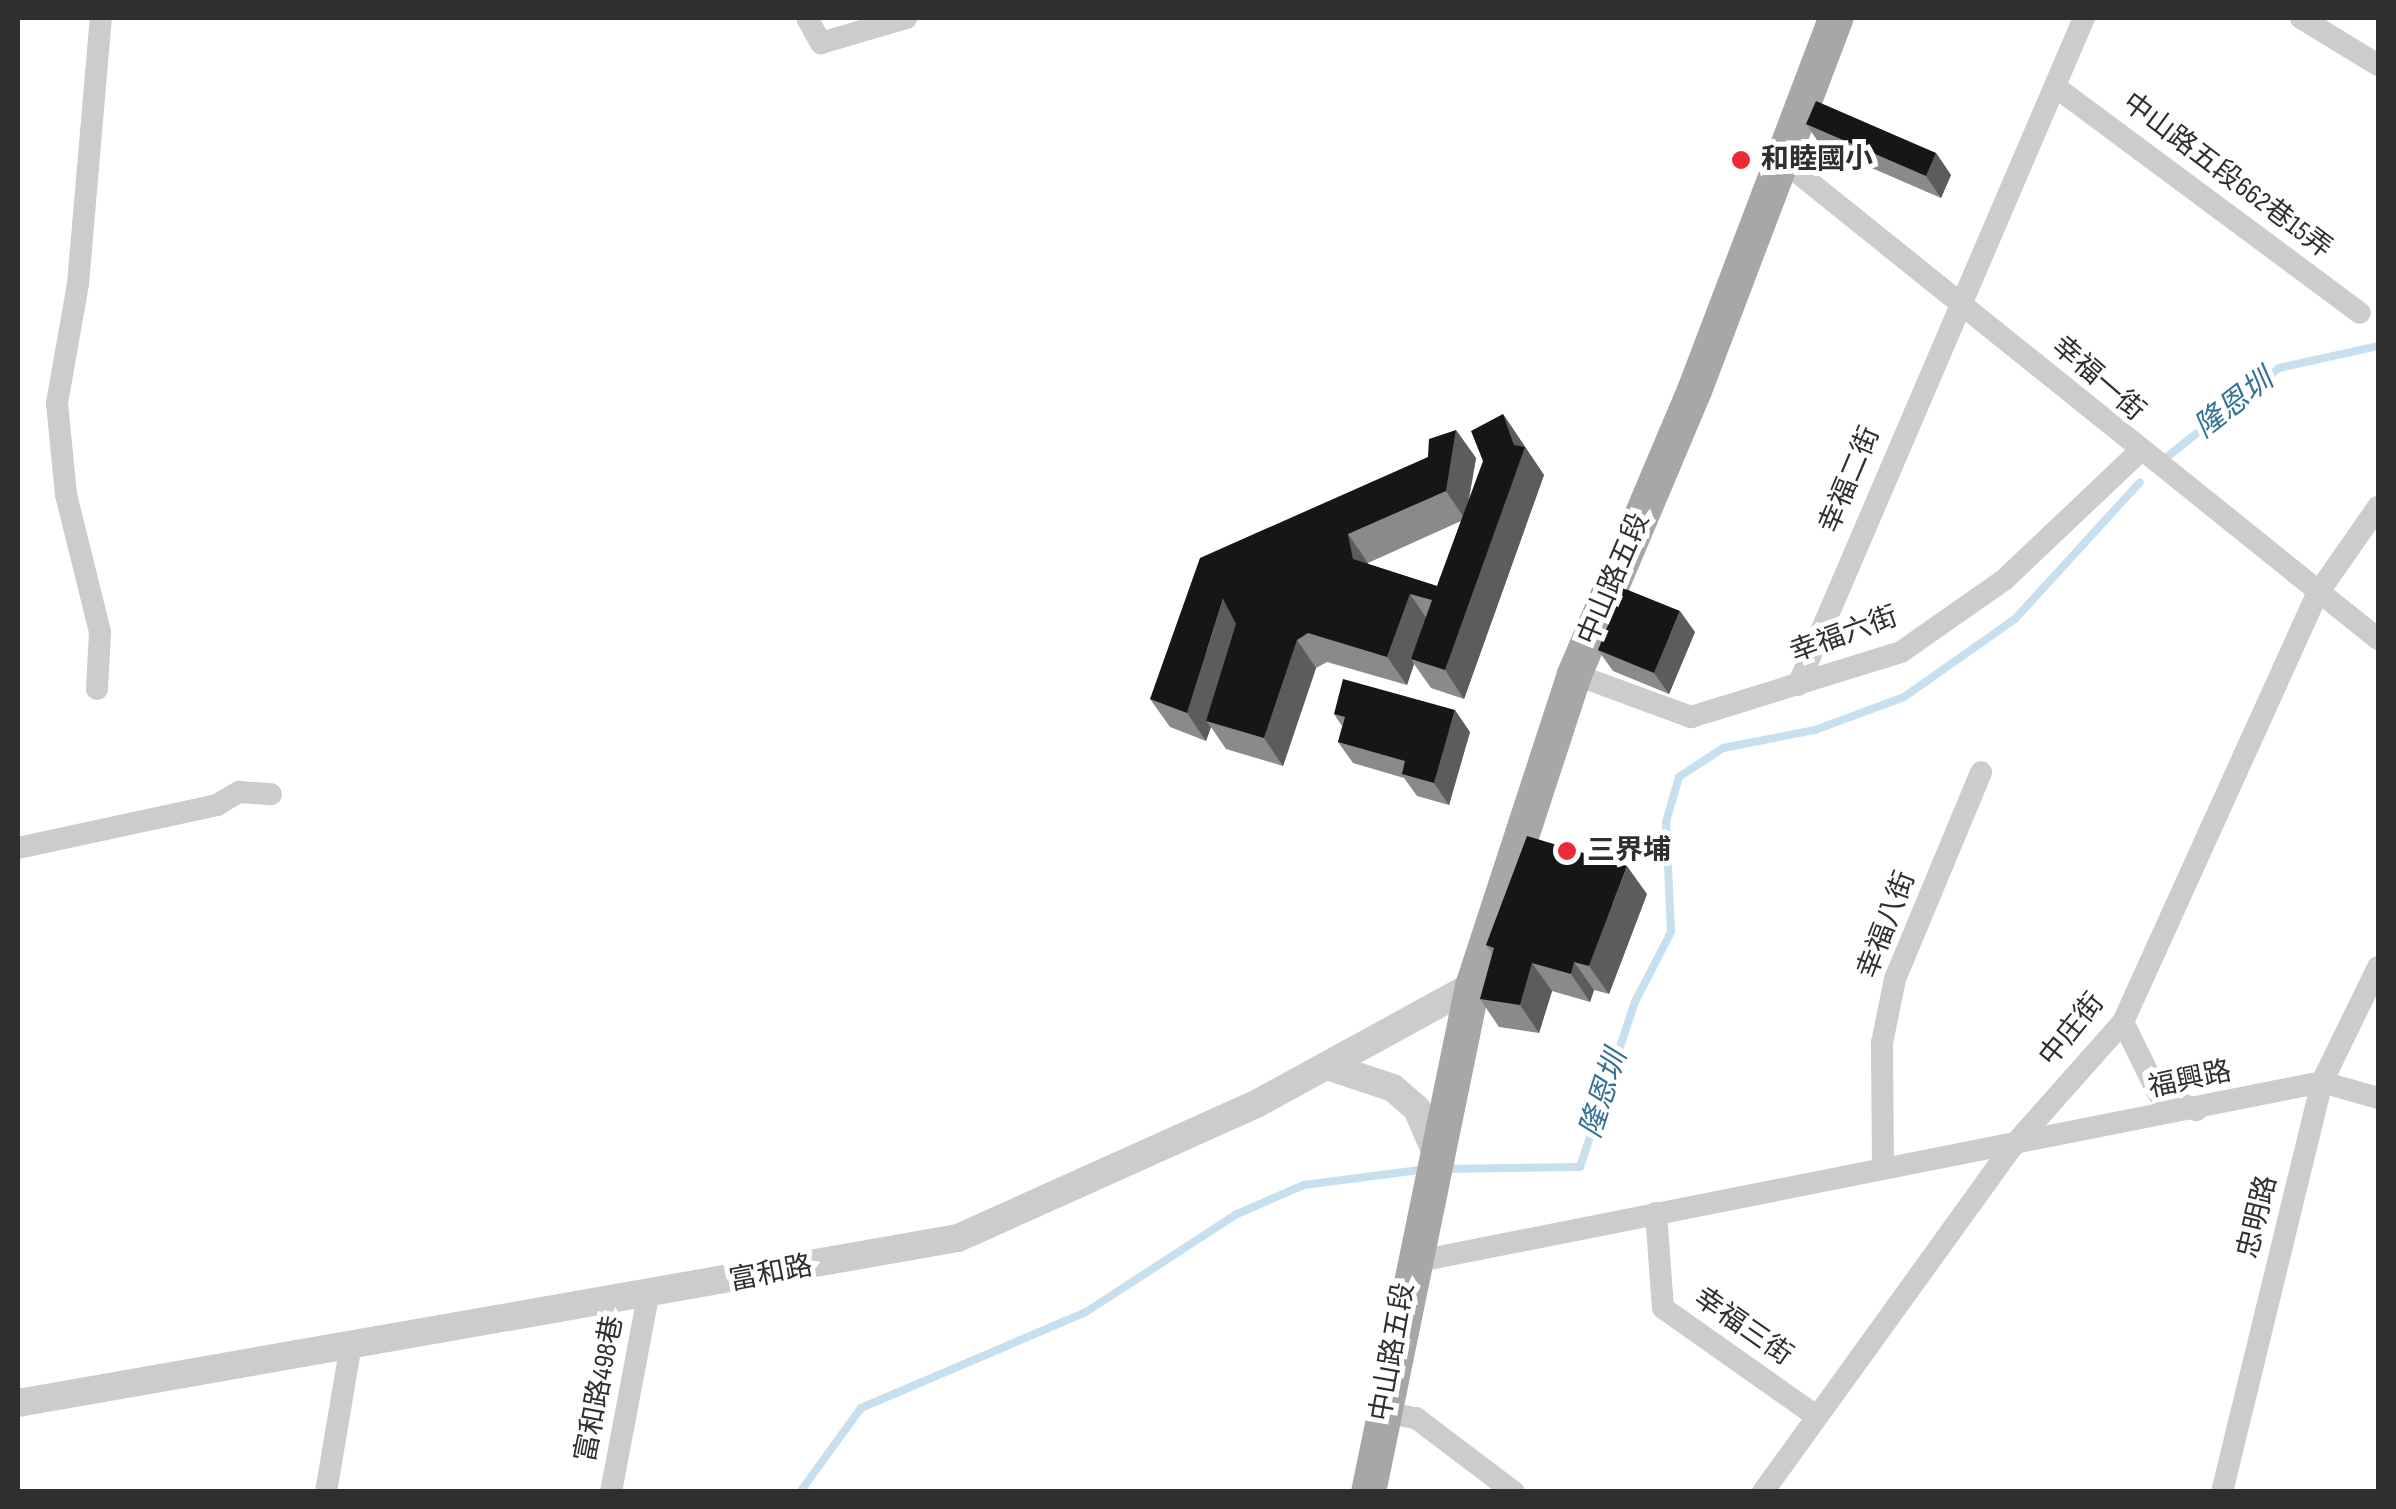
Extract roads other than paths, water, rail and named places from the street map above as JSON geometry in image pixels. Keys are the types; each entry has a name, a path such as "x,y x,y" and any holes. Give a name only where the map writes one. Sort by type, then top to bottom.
{"main road":[{"name":"中山路五段","path":"1368,1492 1409,1263 1472,986 1574,674 1782,160 1834,18"}],"street":[{"path":"97,689 100,632 66,495 57,402 78,284 101,18"},
{"path":"807,18 820,43 906,18"},
{"path":"1958,298 2058,88 2084,18"},
{"path":"2301,18 2378,65"},
{"name":"中山路五段662巷15弄","path":"2058,88 2360,312"},
{"name":"幸福一街","path":"1782,160 1958,298 2138,453 2378,639"},
{"name":"幸福二街","path":"1798,684 1958,298"},
{"name":"幸福六街","path":"1574,674 1691,718 1901,652 1961,612 2138,453"},
{"name":"中庄街","path":"1763,1492 2012,1146 2123,1022 2318,592 2378,507"},
{"name":"幸福八街","path":"1883,1166 1882,1043 1895,979 1981,772"},
{"path":"18,848 217,806 239,792 270,794"},
{"name":"忠明路","path":"2222,1492 2322,1082 2378,967"},
{"name":"富和路","path":"18,1403 350,1350 958,1238 1330,1067 1409,1013 1472,986"},
{"path":"2123,1022 2158,1093 2196,1110"},
{"path":"1330,1067 1393,1088 1417,1110 1433,1150"},
{"name":"福興路","path":"1409,1263 2322,1082 2378,1098"},
{"name":"幸福三街","path":"1656,1213 1663,1308 1816,1416"},
{"name":"富和路498巷","path":"611,1492 648,1297"},
{"path":"326,1492 350,1350"},
{"path":"1381,1412 1416,1418 1514,1492"}],"waterway":[{"name":"隆恩圳","path":"2163,460 2279,368 2378,346"},
{"name":"隆恩圳","path":"1446,1169 1580,1167 1635,1002 1671,932 1666,822 1679,777 1723,748 1815,730 1904,697 2015,619 2140,482"},
{"name":"隆恩圳","path":"800,1492 861,1408 1086,1312 1237,1214 1304,1185 1427,1169"}],"place":[{"name":"和睦國小","path":"1741,160"},
{"name":"三界埔","path":"1567,851"}]}
